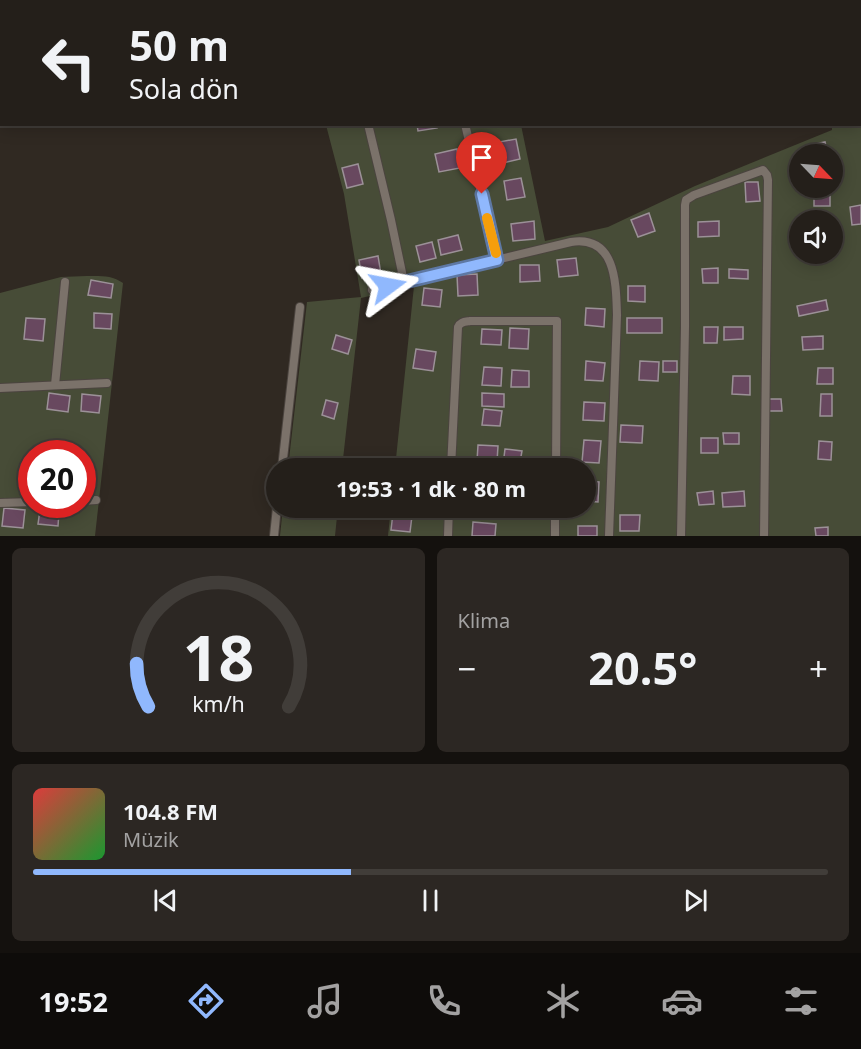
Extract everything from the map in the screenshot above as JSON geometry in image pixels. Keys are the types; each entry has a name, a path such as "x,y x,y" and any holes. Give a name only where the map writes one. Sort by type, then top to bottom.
{"lane":[{"path":"368,126 404,282"},
{"path":"465,126 497,260"},
{"path":"681,536 685,205 689,197 763,170 768,180 764,536"},
{"path":"372,290 579,241 588,242 603,251 613,269 617,315 609,536"},
{"path":"55,385 65,282"},
{"path":"283,458 300,307"},
{"path":"451,458 458,327 460,324 470,321 557,321 556,458"},
{"path":"0,388 107,383"},
{"path":"0,503 18,502"},
{"path":"274,536 276,518"},
{"path":"448,536 449,518"},
{"path":"555,518 555,536"}],"green space":[{"path":"326,126 521,126 545,241 608,227 695,186 789,148 789,198 843,198 843,144 798,144 832,130 832,126 861,126 861,536 388,536 390,518 596,518 596,458 396,458 414,286 361,298 343,458 289,458 307,302 361,297 344,194"},
{"path":"106,276 123,283 95,536 0,536 0,293 61,277"},
{"path":"282,518 337,518 335,536 280,536"}],"building":[{"path":"417,126 436,126 437,128 418,131"},
{"path":"516,139 520,159 503,163 499,142"},
{"path":"457,149 460,168 439,172 435,154"},
{"path":"358,164 363,184 347,188 342,168"},
{"path":"521,178 525,197 507,200 504,181"},
{"path":"745,182 758,182 760,201 746,202"},
{"path":"814,198 830,198 830,206 814,206"},
{"path":"861,205 861,224 852,225 850,207"},
{"path":"649,213 655,231 638,237 631,220"},
{"path":"534,221 535,239 513,241 511,224"},
{"path":"719,221 719,236 698,237 698,222"},
{"path":"458,235 462,250 441,255 438,240"},
{"path":"432,242 436,258 420,262 416,246"},
{"path":"378,256 381,274 362,278 359,260"},
{"path":"576,258 578,275 559,277 557,260"},
{"path":"520,265 539,265 540,281 520,282"},
{"path":"718,268 718,283 703,283 702,269"},
{"path":"729,269 748,270 748,279 729,278"},
{"path":"477,274 478,295 458,296 457,275"},
{"path":"91,280 113,284 111,298 88,295"},
{"path":"628,286 645,286 645,302 628,301"},
{"path":"424,288 442,290 440,307 422,305"},
{"path":"826,300 828,310 799,316 797,306"},
{"path":"586,308 605,309 604,327 585,325"},
{"path":"94,313 112,314 111,329 94,328"},
{"path":"26,318 45,319 43,341 24,339"},
{"path":"627,318 662,318 662,333 627,333"},
{"path":"704,327 718,327 717,343 704,343"},
{"path":"724,327 743,327 743,339 724,340"},
{"path":"510,328 529,329 528,349 509,348"},
{"path":"482,329 502,330 501,345 481,344"},
{"path":"336,335 352,340 348,354 332,349"},
{"path":"823,336 823,349 803,350 802,337"},
{"path":"416,349 436,352 433,371 413,368"},
{"path":"586,361 605,363 603,381 585,380"},
{"path":"640,361 659,362 658,381 639,380"},
{"path":"663,361 677,361 677,372 663,372"},
{"path":"484,367 502,368 501,386 482,385"},
{"path":"818,368 833,368 833,384 817,384"},
{"path":"512,370 529,371 529,387 511,387"},
{"path":"733,376 750,376 750,395 732,394"},
{"path":"49,393 70,396 68,412 47,409"},
{"path":"482,393 504,394 504,407 482,406"},
{"path":"82,394 101,396 99,413 81,411"},
{"path":"821,394 832,394 832,416 820,416"},
{"path":"767,399 781,399 782,411 767,411"},
{"path":"326,400 338,403 334,419 322,415"},
{"path":"584,402 605,403 604,421 583,420"},
{"path":"484,409 502,411 500,426 482,425"},
{"path":"621,425 643,426 642,443 620,442"},
{"path":"723,433 739,433 739,444 724,444"},
{"path":"701,438 718,438 718,453 701,453"},
{"path":"584,440 601,441 599,463 596,463 596,458 582,458"},
{"path":"819,441 832,442 831,460 818,459"},
{"path":"478,445 498,446 497,458 477,458"},
{"path":"505,449 522,451 521,458 504,458"},
{"path":"596,482 599,482 598,502 596,502"},
{"path":"713,491 714,504 699,505 697,493"},
{"path":"744,491 745,506 723,507 722,493"},
{"path":"4,508 18,509 18,518 24,518 23,528 2,526"},
{"path":"620,515 640,515 639,531 620,531"},
{"path":"39,518 59,518 58,526 38,524"},
{"path":"392,518 412,518 410,532 391,530"},
{"path":"473,522 496,524 495,536 472,536"},
{"path":"578,526 597,526 597,536 578,536"},
{"path":"828,527 828,536 816,536 815,528"}],"slow traffic":[{"path":"487,218 496,253"}],"route":[{"path":"388,286 497,260 482,194"}]}
